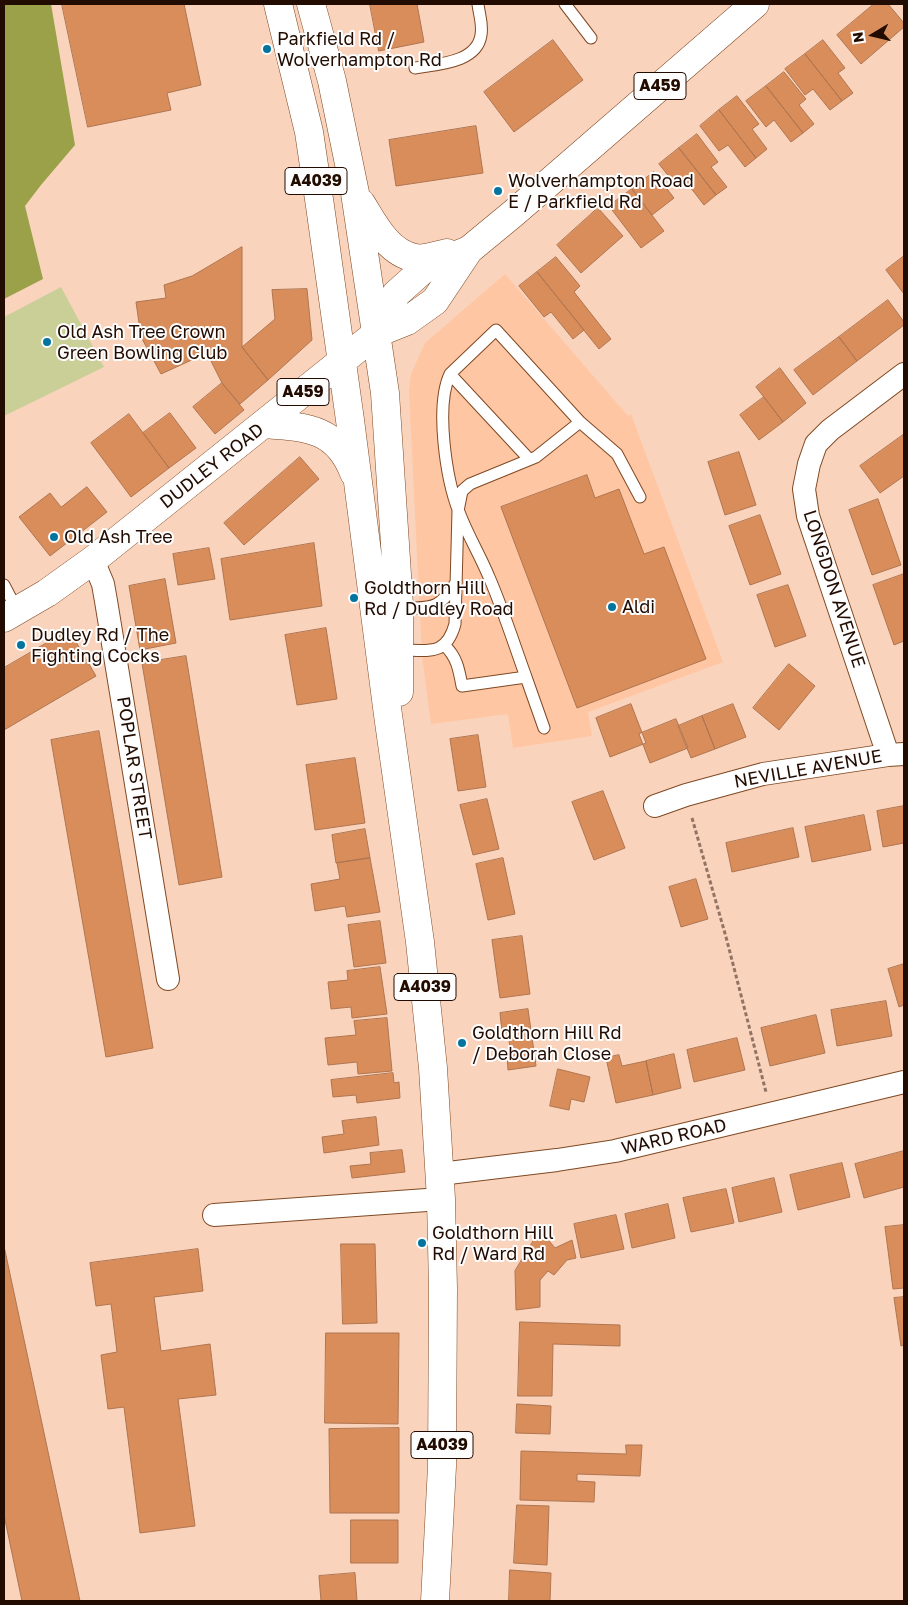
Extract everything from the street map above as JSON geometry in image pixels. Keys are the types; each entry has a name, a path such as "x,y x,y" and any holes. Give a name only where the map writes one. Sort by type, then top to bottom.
{"main road":[{"name":"A4039","path":"278,4 308,132 342,360 384,688 420,942 432,1068 440,1187 443,1289 442,1466 435,1601"},
{"name":"A4039","path":"311,4 332,81 355,193 386,400 399,609 400,801"},
{"name":"A459","path":"342,360 377,333 396,294 425,268 469,250 755,4"},
{"path":"355,193 376,227 392,247 402,253 416,258 469,250"},
{"name":"DUDLEY ROAD","path":"11,614 47,593 93,560 342,360"},
{"path":"264,424 308,428 328,437 348,456 357,479"}],"street":[{"name":"LONGDON AVENUE","path":"896,755 808,516 804,489 809,464 816,444 830,430 904,374"},
{"name":"POPLAR STREET","path":"93,560 103,584 168,978"},
{"name":"NEVILLE AVENUE","path":"655,806 686,795 763,774 896,755"},
{"name":"WARD ROAD","path":"214,1215 440,1187 556,1160 615,1151 904,1082"}],"lane":[{"path":"415,68 462,58 477,48 481,36 478,4"},
{"path":"565,4 591,38"},
{"path":"544,728 490,578 458,511 447,468 443,412 445,384 450,374 496,330 580,422 617,454 640,497"},
{"path":"450,374 530,459"},
{"path":"399,650 435,649 445,646 451,637 455,624 458,511 462,491 470,484 536,457 580,422"},
{"path":"384,688 392,673 386,620 388,614 399,609 432,608 437,606 447,597 456,582"},
{"path":"4,584 11,614"},
{"path":"445,646 453,653 459,667 462,686 526,677"}],"path":[{"path":"686,795 726,937 772,1114"}],"shaded area":[{"path":"505,274 628,416 631,414 723,662 588,712 592,736 513,748 508,714 431,724 422,656 409,391 411,374 425,343"}],"green space":[{"path":"4,4 51,4 75,145 25,206 43,279 4,299"},
{"name":"Old Ash Tree Crown Green Bowling Club","path":"61,287 104,367 4,416 4,317"}],"building":[{"path":"62,4 184,4 201,85 167,93 171,110 88,127"},
{"path":"370,4 417,4 424,42 379,51"},
{"path":"874,4 888,4 904,23 904,27 861,64 837,35"},
{"path":"553,40 583,80 514,132 484,92"},
{"path":"823,40 845,68 838,73 853,93 842,101 805,54"},
{"path":"805,54 842,101 830,110 813,89 805,95 785,69"},
{"path":"784,72 806,99 799,105 814,124 803,133 766,86"},
{"path":"766,86 803,133 791,142 774,120 766,127 746,101"},
{"path":"737,96 759,124 752,129 767,149 756,158 719,110"},
{"path":"719,110 756,158 745,167 728,145 719,151 700,126"},
{"path":"476,126 483,173 396,186 389,140"},
{"path":"697,134 718,162 711,167 727,187 716,195 679,148"},
{"path":"679,148 716,195 704,205 687,183 679,189 659,164"},
{"path":"654,172 674,198 652,215 632,189"},
{"path":"632,189 664,231 641,248 609,206"},
{"path":"598,208 623,236 581,273 557,245"},
{"path":"242,247 242,347 268,380 240,404 222,383 207,353 161,374 141,337 136,302 166,298 164,285 192,276"},
{"path":"904,256 904,294 886,270"},
{"path":"556,257 580,286 574,292 611,339 599,349 537,272"},
{"path":"537,272 584,330 573,339 551,312 544,317 519,286"},
{"path":"307,289 312,340 268,380 242,347 275,319 272,290"},
{"path":"888,300 904,322 904,325 857,361 839,337"},
{"path":"839,337 857,361 813,395 794,370"},
{"path":"780,368 806,403 783,422 756,387"},
{"path":"222,383 244,410 215,434 193,407"},
{"path":"764,397 783,422 759,440 740,415"},
{"path":"170,413 196,448 169,468 143,433"},
{"path":"129,414 169,468 131,497 91,443"},
{"path":"903,435 904,476 880,493 860,466"},
{"path":"739,452 756,505 725,515 708,462"},
{"path":"300,457 319,479 244,545 224,523"},
{"name":"Aldi","path":"587,475 595,498 619,489 644,554 664,547 706,659 577,708 501,507"},
{"name":"Old Ash Tree","path":"87,487 107,512 50,556 19,517 50,493 61,507"},
{"path":"878,499 901,565 872,575 849,510"},
{"path":"760,515 781,574 750,585 729,526"},
{"path":"314,543 322,606 230,620 221,559"},
{"path":"209,548 215,579 178,585 173,554"},
{"path":"904,574 904,641 894,645 873,585"},
{"path":"165,579 176,643 140,650 129,586"},
{"path":"788,585 806,636 775,647 757,595"},
{"path":"326,628 337,699 297,705 285,635"},
{"path":"69,630 96,676 4,730 4,668"},
{"path":"186,656 222,877 179,885 142,663"},
{"path":"789,664 815,686 779,730 753,708"},
{"path":"631,704 646,743 610,757 596,718"},
{"path":"733,704 746,737 715,749 702,716"},
{"path":"702,716 715,749 691,758 678,726"},
{"path":"676,719 688,748 650,763 639,734"},
{"path":"99,731 153,1048 106,1057 51,740"},
{"path":"478,735 486,787 458,791 450,739"},
{"path":"355,758 365,823 315,830 306,765"},
{"path":"603,791 625,848 594,860 572,802"},
{"path":"487,799 499,849 473,855 460,805"},
{"path":"904,806 904,843 883,847 877,811"},
{"path":"864,815 871,850 812,862 805,827"},
{"path":"793,828 799,857 732,872 726,843"},
{"path":"365,829 370,858 336,863 332,835"},
{"path":"370,858 380,912 347,917 345,906 315,911 311,884 340,879 337,863"},
{"path":"503,858 515,914 488,920 476,864"},
{"path":"696,879 708,919 681,927 669,887"},
{"path":"380,921 386,963 354,967 348,925"},
{"path":"522,936 530,994 500,998 492,940"},
{"path":"904,964 904,1005 899,1007 888,969"},
{"path":"380,967 387,1014 352,1018 351,1007 331,1009 328,982 348,980 347,971"},
{"path":"886,1001 892,1036 837,1046 831,1010"},
{"path":"528,1009 536,1066 508,1070 507,1056 511,1056 508,1032 502,1033 500,1013"},
{"path":"816,1015 825,1053 770,1066 761,1028"},
{"path":"387,1018 392,1071 358,1074 357,1062 328,1065 325,1038 356,1035 354,1021"},
{"path":"737,1038 745,1070 694,1082 687,1050"},
{"path":"674,1054 681,1088 653,1095 646,1061"},
{"path":"619,1055 622,1066 646,1061 653,1095 616,1103 606,1058"},
{"path":"558,1069 590,1077 584,1102 571,1099 569,1110 550,1106"},
{"path":"393,1073 394,1083 399,1082 400,1098 357,1103 356,1095 333,1097 331,1080"},
{"path":"376,1117 379,1145 324,1153 322,1137 344,1134 342,1121"},
{"path":"402,1150 405,1172 352,1178 350,1166 371,1164 370,1153"},
{"path":"904,1151 904,1187 864,1198 855,1164"},
{"path":"842,1163 850,1197 798,1210 790,1175"},
{"path":"774,1178 782,1212 739,1222 732,1188"},
{"path":"726,1189 734,1223 691,1232 683,1198"},
{"path":"668,1204 675,1238 632,1248 625,1214"},
{"path":"616,1215 624,1249 581,1258 574,1224"},
{"path":"904,1225 904,1288 893,1289 885,1227"},
{"path":"540,1230 555,1248 572,1240 576,1258 567,1260 554,1275 548,1271 540,1280 540,1307 516,1310 515,1271"},
{"path":"341,1244 375,1244 377,1323 343,1324"},
{"path":"4,1246 80,1601 22,1601 4,1515"},
{"path":"198,1249 203,1291 154,1297 161,1351 210,1344 216,1395 178,1399 195,1526 140,1533 124,1407 108,1409 101,1355 117,1352 111,1304 96,1306 90,1263"},
{"path":"904,1297 904,1345 901,1346 894,1298"},
{"path":"520,1322 620,1325 620,1346 553,1344 552,1396 518,1396"},
{"path":"326,1333 399,1333 398,1424 325,1423"},
{"path":"517,1404 551,1406 550,1434 516,1433"},
{"path":"399,1428 399,1513 330,1513 329,1429"},
{"path":"626,1445 642,1445 640,1476 577,1474 577,1481 595,1482 594,1502 520,1500 521,1451 626,1454"},
{"path":"517,1505 549,1506 547,1565 514,1563"},
{"path":"351,1520 398,1520 398,1563 351,1563"},
{"path":"510,1570 551,1573 550,1601 509,1601"},
{"path":"355,1573 357,1601 321,1601 319,1576"}],"place":[{"name":"Parkfield Rd / Wolverhampton Rd","path":"267,49"},
{"name":"Wolverhampton Road E / Parkfield Rd","path":"498,191"},
{"name":"Old Ash Tree Crown Green Bowling Club","path":"47,342"},
{"name":"Old Ash Tree","path":"54,537"},
{"name":"Goldthorn Hill Rd / Dudley Road","path":"354,598"},
{"name":"Aldi","path":"612,607"},
{"name":"Dudley Rd / The Fighting Cocks","path":"21,645"},
{"name":"Goldthorn Hill Rd / Deborah Close","path":"462,1043"},
{"name":"Goldthorn Hill Rd / Ward Rd","path":"422,1243"}]}
